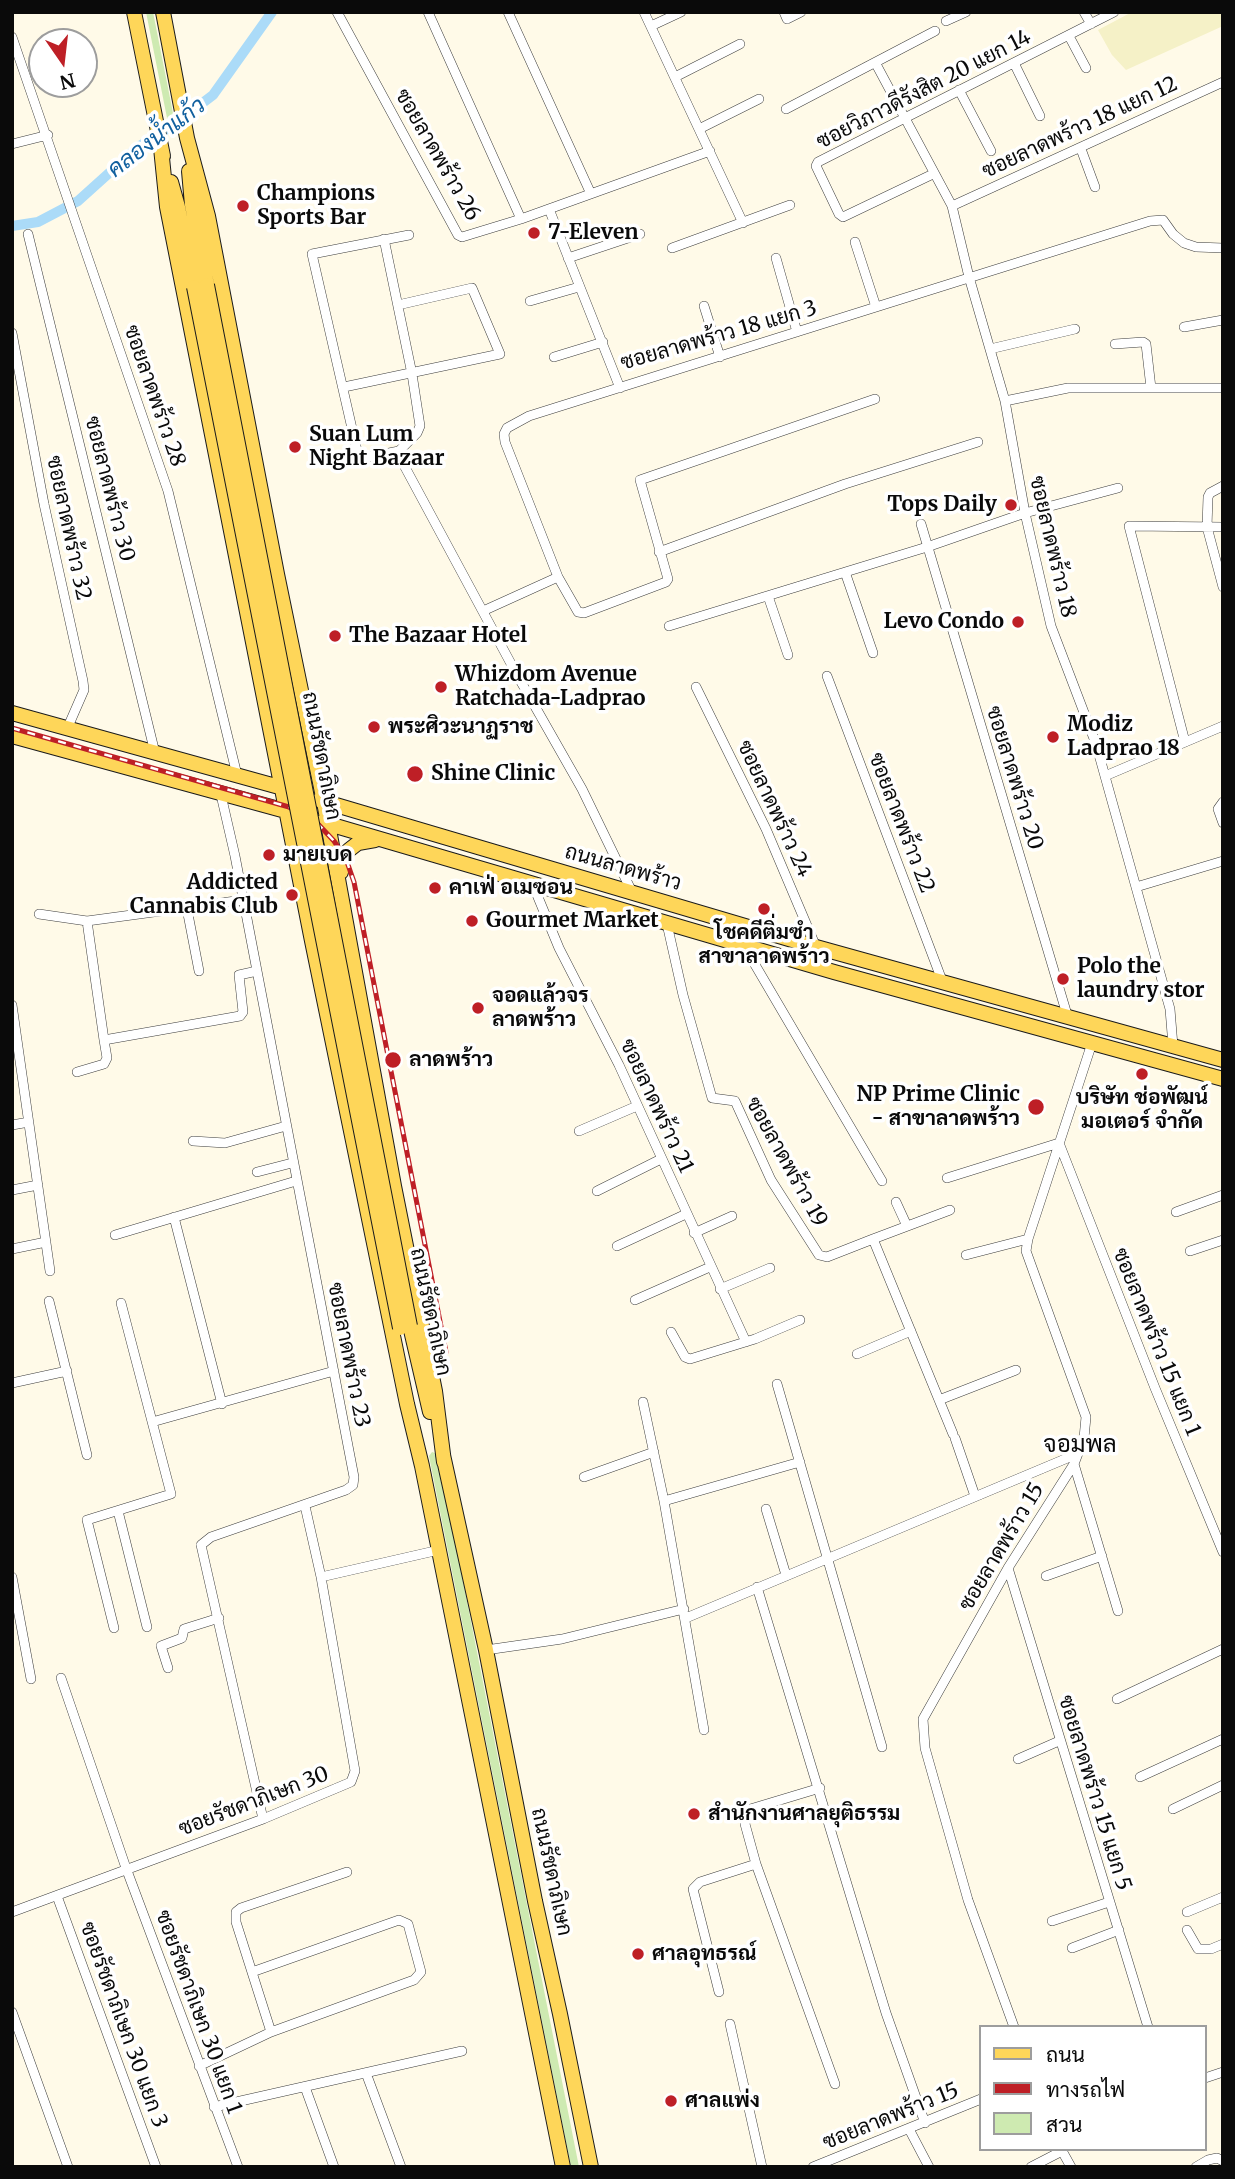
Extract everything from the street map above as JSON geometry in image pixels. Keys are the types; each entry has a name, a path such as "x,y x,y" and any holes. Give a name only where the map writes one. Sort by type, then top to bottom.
{"main road":[{"name":"ถนนรัชดาภิเษก","path":"134,12 160,144 200,286 405,1327 422,1466"},
{"name":"ถนนรัชดาภิเษก","path":"163,12 187,138 208,216 324,802 435,1391 444,1462"},
{"name":"ถนนรัชดาภิเษก","path":"187,138 200,286"},
{"name":"ถนนรัชดาภิเษก","path":"160,144 167,207 329,1024 422,1466 562,2167"},
{"path":"229,519 245,530 260,524 265,512"},
{"path":"249,617 258,625 264,626 279,620 284,609"},
{"name":"ถนนลาดพร้าว","path":"12,713 283,788 816,947 1223,1060"},
{"name":"ถนนลาดพร้าว","path":"12,736 220,795 287,811 377,840 667,924 1223,1079"},
{"path":"340,886 341,866 349,850 358,843 377,840"},
{"path":"329,1024 336,1012 353,1007 360,1013 364,1023"},
{"path":"1062,1035 1068,1018"},
{"path":"1092,1043 1098,1026"},
{"path":"347,1109 352,1095 357,1091 371,1089 378,1098"},
{"name":"ถนนรัชดาภิเษก","path":"405,1327 444,1462 486,1650 591,2167"}],"street":[{"name":"ซอยลาดพร้าว 26","path":"337,12 458,236 521,219 710,151"},
{"path":"428,12 521,219"},
{"path":"508,12 591,194"},
{"path":"644,12 743,223"},
{"path":"651,26 681,12"},
{"path":"784,12 787,19 801,12"},
{"path":"946,21 966,12"},
{"path":"1084,12 1091,24"},
{"name":"ซอยวิภาวดีรังสิต 20 แยก 14","path":"933,174 845,216 839,214 816,168 818,162 1114,12"},
{"path":"786,109 935,31"},
{"path":"1069,36 1086,68"},
{"name":"ซอยลาดพร้าว 28","path":"12,37 48,135 168,491 237,775"},
{"path":"675,77 740,44"},
{"path":"1014,63 1040,116"},
{"name":"ซอยลาดพร้าว 18","path":"876,64 952,206 1004,401 1025,513 1051,626 1096,744 1170,1009 1174,1046"},
{"name":"ซอยลาดพร้าว 18 แยก 12","path":"952,206 1223,82"},
{"path":"960,90 991,151"},
{"path":"699,129 759,99"},
{"path":"12,144 48,135"},
{"path":"1081,149 1095,187"},
{"path":"672,248 790,205"},
{"name":"ซอยลาดพร้าว 18 แยก 3","path":"549,209 620,388 1161,219 1184,243 1210,249 1223,248"},
{"name":"ซอยลาดพร้าว 30","path":"28,234 155,753"},
{"path":"568,258 640,234"},
{"path":"384,239 412,374 419,430 399,451 359,459 313,254 384,239 410,235"},
{"path":"855,242 876,307"},
{"path":"776,258 797,332"},
{"path":"530,302 579,287"},
{"path":"344,387 499,355 472,288 397,305"},
{"path":"704,306 720,357"},
{"path":"1184,327 1223,320"},
{"path":"990,349 1075,329"},
{"name":"ซอยลาดพร้าว 32","path":"12,332 44,504 83,681 83,690 67,729"},
{"path":"554,357 603,342"},
{"path":"1115,344 1146,344 1151,388"},
{"path":"1004,401 1068,388 1223,387"},
{"path":"620,388 529,416 508,428 504,434 558,577 578,612 584,613 666,582 669,577 659,552 640,481 875,399"},
{"path":"659,552 845,484 978,442"},
{"path":"399,451 399,456 582,789 632,892"},
{"path":"1223,486 1210,493 1208,498 1208,527 1223,587"},
{"path":"670,626 927,547 1025,513 1118,488"},
{"name":"ซอยลาดพร้าว 20","path":"921,524 1068,1018"},
{"path":"1185,742 1129,526 1223,527"},
{"path":"845,572 873,653"},
{"path":"483,611 558,577"},
{"path":"768,596 788,655"},
{"name":"ซอยลาดพร้าว 22","path":"827,676 943,983"},
{"name":"ซอยลาดพร้าว 24","path":"696,687 766,829 816,947"},
{"path":"1105,776 1223,726"},
{"name":"ซอยลาดพร้าว 23","path":"220,795 257,971 354,1477 353,1485 346,1490 211,1537 201,1545 263,1819"},
{"path":"1223,802 1218,809 1223,823"},
{"path":"1136,887 1223,861"},
{"name":"ซอยลาดพร้าว 21","path":"533,885 559,948 637,1106 746,1342"},
{"path":"39,915 87,921 243,900"},
{"path":"187,909 199,971"},
{"path":"77,1072 104,1064 107,1058 87,921"},
{"name":"ซอยลาดพร้าว 19","path":"667,924 683,995 712,1098 735,1101 771,1180 819,1255 827,1257 873,1239"},
{"path":"744,946 882,1181"},
{"path":"104,1040 240,1016 243,1012 239,975 257,971"},
{"path":"12,1005 16,1061 29,1122 50,1271"},
{"name":"ซอยลาดพร้าว 15","path":"1013,2025 968,1900 923,1731 923,1719 1008,1569 1074,1464 1084,1438 1086,1417 1027,1255 1028,1239 1092,1043"},
{"path":"579,1131 637,1106"},
{"path":"12,1125 29,1122"},
{"path":"193,1141 225,1143 285,1126"},
{"path":"947,1178 1059,1143"},
{"name":"ซอยลาดพร้าว 15 แยก 1","path":"1059,1143 1154,1388 1223,1552"},
{"path":"597,1191 661,1159"},
{"path":"257,1172 292,1163"},
{"path":"115,1235 296,1181"},
{"path":"12,1190 38,1185"},
{"path":"1176,1212 1223,1195"},
{"path":"896,1202 907,1226"},
{"path":"950,1210 873,1239 954,1436 975,1496"},
{"path":"617,1246 686,1214"},
{"path":"694,1233 732,1216"},
{"path":"174,1217 222,1404"},
{"path":"965,1255 1028,1239"},
{"path":"1191,1251 1223,1240"},
{"path":"12,1250 46,1242"},
{"path":"635,1300 710,1267"},
{"path":"720,1289 770,1268"},
{"path":"49,1301 87,1455"},
{"path":"114,1628 87,1520 171,1494 121,1303"},
{"path":"671,1332 685,1357 690,1359 746,1342 800,1320"},
{"path":"857,1354 911,1331"},
{"path":"939,1400 1016,1370"},
{"path":"12,1383 67,1371"},
{"path":"152,1422 334,1371"},
{"path":"777,1384 882,1747"},
{"path":"643,1402 685,1613 704,1730"},
{"path":"584,1477 654,1452"},
{"path":"486,1650 562,1639 685,1613 757,1587 1077,1454"},
{"path":"664,1501 800,1462"},
{"path":"1074,1464 1118,1611"},
{"name":"ซอยรัชดาภิเษก 30","path":"12,1912 263,1819 351,1782 355,1771 321,1577 305,1506"},
{"path":"766,1509 786,1575"},
{"path":"118,1511 147,1627"},
{"path":"321,1577 439,1550"},
{"path":"1046,1576 1101,1556"},
{"name":"ซอยลาดพร้าว 15 แยก 5","path":"1008,1569 1147,2025"},
{"path":"12,1577 31,1679"},
{"path":"757,1587 887,2013 925,2123"},
{"path":"168,1668 161,1646 182,1638 184,1629 219,1618"},
{"path":"1118,1699 1223,1648"},
{"name":"ซอยรัชดาภิเษก 30 แยก 1","path":"61,1678 126,1868 238,2167"},
{"path":"1140,1777 1223,1739"},
{"path":"1018,1759 1059,1741"},
{"path":"1173,1809 1223,1785"},
{"path":"820,1788 747,1810 744,1817 756,1864 835,2084"},
{"path":"719,1992 693,1889 700,1882 756,1864"},
{"path":"271,2032 236,1922 236,1912 348,1872"},
{"name":"ซอยรัชดาภิเษก 30 แยก 3","path":"57,1896 156,2167"},
{"path":"1187,1912 1223,1897"},
{"path":"1052,1921 1109,1902"},
{"path":"199,2066 271,2032 419,1977 421,1972 408,1924 399,1920 252,1972"},
{"path":"1072,1948 1119,1930"},
{"path":"1187,1930 1198,1949 1211,1949 1223,1944"},
{"path":"13,2015 68,2167"},
{"path":"730,2024 762,2167"},
{"path":"214,2107 462,2051"},
{"path":"366,2073 401,2167"},
{"path":"305,2087 334,2167"},
{"name":"ซอยลาดพร้าว 15","path":"813,2167 979,2100"},
{"path":"909,2129 929,2167"},
{"path":"1031,2167 1060,2151"},
{"path":"1063,2151 1071,2167"},
{"path":"1196,2167 1217,2158 1223,2161"}],"shaded area":[{"path":"1132,12 1223,12 1223,26 1126,70 1112,55 1098,30"}],"green space":[{"path":"146,12 153,12 174,120 168,123"},
{"path":"432,1452 435,1453 457,1551 579,2167 571,2167 429,1456"}],"waterway":[{"name":"คลองน้ำแก้ว","path":"12,226 38,222 78,201 138,147 175,124 213,95 272,12"}],"railway":[{"path":"12,728 289,807 318,824 334,841 346,859 354,882 446,1352"}],"place":[{"name":"Champions Sports Bar","path":"243,206"},
{"name":"7-Eleven","path":"534,233"},
{"name":"Suan Lum Night Bazaar","path":"295,447"},
{"name":"Tops Daily","path":"1011,505"},
{"name":"Levo Condo","path":"1018,622"},
{"name":"The Bazaar Hotel","path":"335,636"},
{"name":"Whizdom Avenue Ratchada-Ladprao","path":"441,687"},
{"name":"พระศิวะนาฏราช","path":"374,727"},
{"name":"Modiz Ladprao 18","path":"1053,737"},
{"name":"Shine Clinic","path":"415,774"},
{"name":"มายเบด","path":"269,855"},
{"name":"คาเฟ่ อเมซอน","path":"435,888"},
{"name":"Addicted Cannabis Club","path":"292,895"},
{"name":"โชคดีติ่มซำ สาขาลาดพร้าว","path":"764,909"},
{"name":"Gourmet Market","path":"472,921"},
{"name":"Polo the laundry stor","path":"1063,979"},
{"name":"จอดแล้วจร ลาดพร้าว","path":"478,1008"},
{"name":"ลาดพร้าว","path":"393,1060"},
{"name":"บริษัท ช่อพัฒน์ มอเตอร์ จำกัด","path":"1142,1074"},
{"name":"NP Prime Clinic - สาขาลาดพร้าว","path":"1036,1107"},
{"name":"สำนักงานศาลยุติธรรม","path":"694,1814"},
{"name":"ศาลอุทธรณ์","path":"638,1954"},
{"name":"ศาลแพ่ง","path":"671,2101"}],"district":[{"name":"จอมพล","path":"1080,1445"}]}
